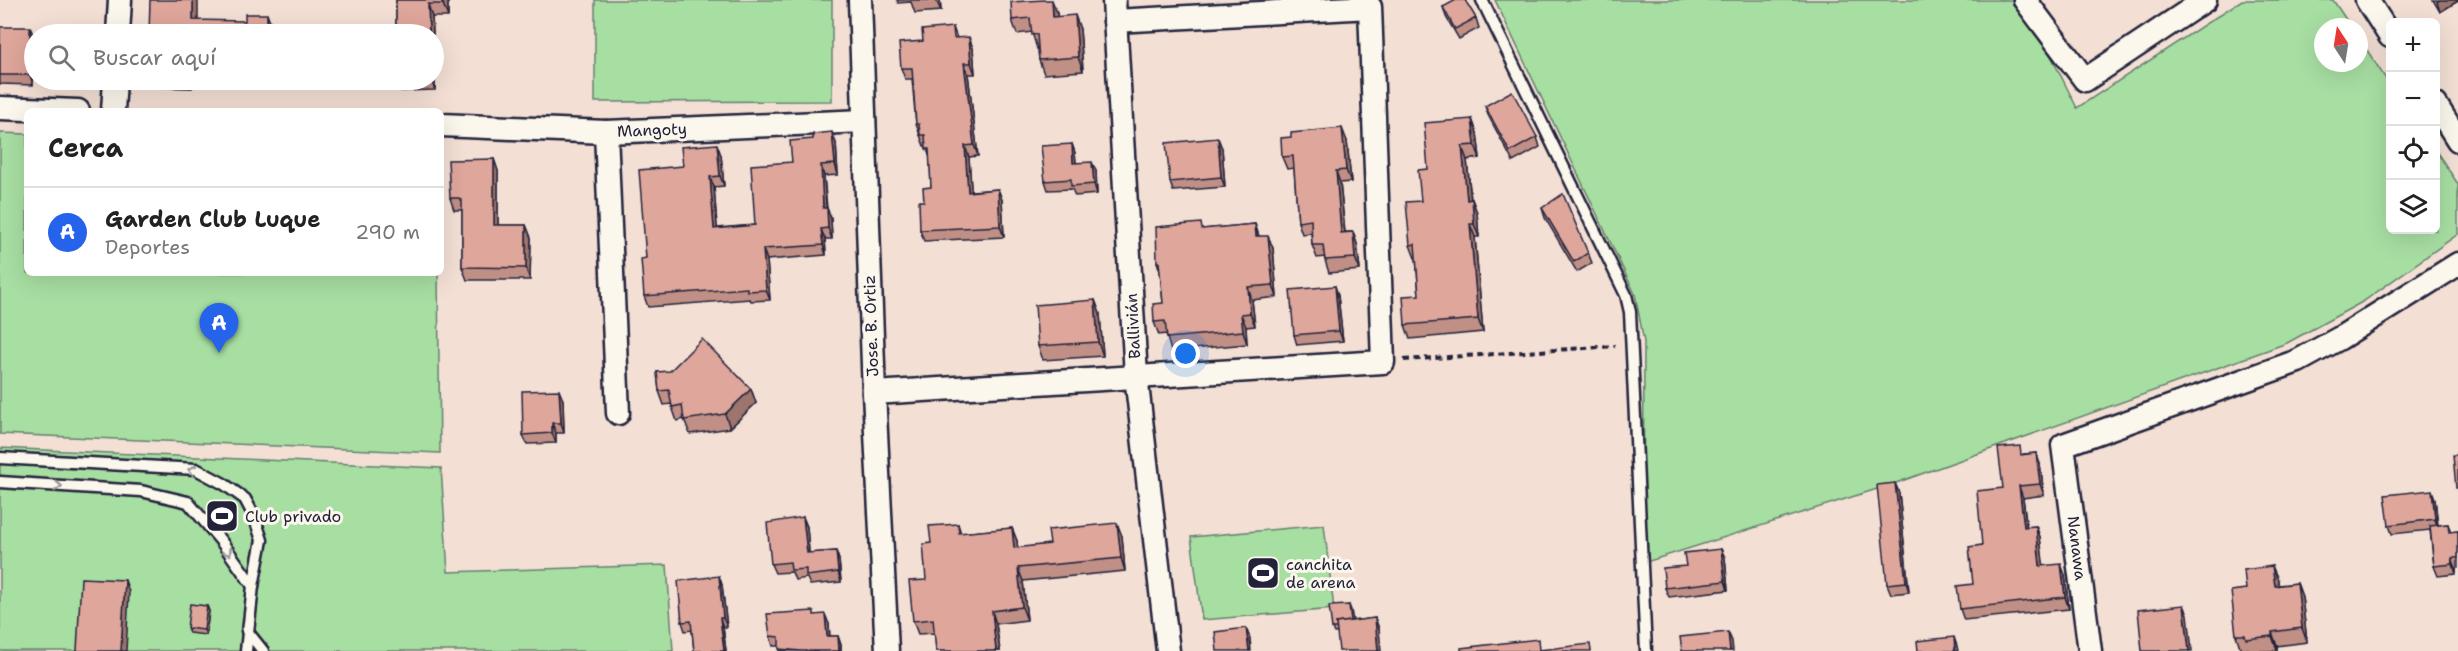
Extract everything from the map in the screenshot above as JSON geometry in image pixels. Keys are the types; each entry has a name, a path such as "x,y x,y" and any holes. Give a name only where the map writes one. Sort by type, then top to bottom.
{"street":[{"path":"119,24 120,0"},
{"name":"Jose. B. Ortiz","path":"860,0 874,393 887,651"},
{"path":"2025,0 2085,80 2205,0"},
{"path":"2367,0 2386,28"},
{"path":"874,393 1383,362 1370,7 1114,10"},
{"name":"Ballivián","path":"1114,10 1136,376 1168,651"},
{"path":"113,108 114,90"},
{"path":"0,108 24,109"},
{"path":"2440,111 2458,140"},
{"name":"Mangoty","path":"444,125 606,132 864,121"},
{"path":"606,132 618,413"},
{"name":"Nanawa","path":"2090,651 2063,445 2298,361 2340,338 2458,264"}],"lane":[{"path":"1482,0 1626,295 1632,345 1646,651"},
{"path":"0,458 196,469 224,484 245,499 254,516 262,540 253,586 246,651"},
{"path":"0,482 141,490 188,502 253,586"},
{"path":"247,631 263,651"}],"path":[{"path":"1383,362 1632,345"}],"green space":[{"path":"595,0 832,0 832,101 595,102"},
{"path":"1495,0 2023,0 2077,108 2242,0 2333,0 2345,18 2314,18 2314,72 2368,72 2368,52 2386,79 2386,234 2440,234 2440,157 2458,184 2458,234 2364,301 2287,343 1896,483 1643,563 1644,342 1635,294"},
{"path":"0,133 24,134 24,276 438,276 440,453 0,434"},
{"name":"Club privado","path":"0,448 441,468 448,572 667,565 673,651 0,651"},
{"name":"canchita de arena","path":"1324,525 1334,609 1202,620 1191,537"}],"building":[{"path":"150,0 193,0 193,20 245,21 245,14 267,14 267,24 149,24"},
{"path":"396,0 443,0 443,4 428,4 429,24 396,24"},
{"path":"1052,0 1053,17 1075,15 1078,57 1039,60 1037,34 1032,35 1030,18 1012,20 1011,2"},
{"path":"1456,0 1465,0 1476,18 1455,29 1443,7"},
{"path":"0,27 24,27 24,75 0,75"},
{"path":"953,27 954,38 969,37 971,63 964,63 974,145 965,146 968,192 998,189 1000,226 920,230 919,201 924,201 923,188 931,187 929,149 926,149 925,135 920,135 919,124 916,124 912,68 901,68 899,43 923,41 922,30"},
{"path":"1512,91 1537,137 1510,152 1485,106"},
{"path":"1472,119 1475,145 1462,146 1467,200 1472,199 1474,224 1470,224 1478,319 1405,325 1403,296 1419,295 1415,244 1410,245 1406,202 1421,201 1418,170 1428,169 1424,123"},
{"path":"1342,128 1346,170 1336,171 1341,233 1353,232 1355,258 1325,260 1323,245 1312,245 1311,220 1298,222 1293,156 1282,157 1281,138 1291,137 1291,133"},
{"path":"832,132 835,164 821,165 823,208 827,208 828,228 821,229 823,245 763,249 766,290 747,291 747,288 644,296 641,259 646,258 639,170 683,166 681,147 717,144 720,176 710,177 714,229 755,225 751,165 792,162 790,141 813,139 813,134"},
{"path":"1218,138 1221,177 1170,182 1166,143"},
{"path":"1072,144 1073,163 1092,162 1094,184 1071,186 1071,179 1045,181 1041,146"},
{"path":"494,159 494,225 526,225 526,268 462,267 462,201 459,198 450,198 448,160"},
{"path":"1563,194 1588,253 1574,262 1542,208"},
{"path":"1201,223 1202,229 1255,224 1256,236 1268,236 1273,285 1248,287 1250,313 1241,314 1243,331 1167,338 1165,321 1154,322 1153,304 1163,303 1159,262 1157,262 1156,227"},
{"path":"1335,286 1339,331 1294,335 1290,290"},
{"path":"1095,300 1098,342 1038,346 1035,305"},
{"path":"702,339 751,389 725,414 684,420 682,405 672,407 669,390 659,391 657,372 670,371"},
{"path":"559,390 561,423 552,423 552,433 523,435 522,391"},
{"path":"2020,446 2021,455 2036,453 2040,484 2019,486 2024,527 2036,526 2040,566 2061,564 2065,597 1960,609 1957,586 1973,584 1969,547 1982,545 1977,491 2003,488 1998,448"},
{"path":"2453,455 2458,455 2458,488 2456,488"},
{"path":"1895,483 1906,582 1887,584 1877,485"},
{"path":"2432,490 2435,519 2389,525 2385,495"},
{"path":"803,517 807,553 836,551 838,572 806,576 806,569 791,570 790,562 771,564 767,523"},
{"path":"1117,523 1121,558 1018,568 1022,607 992,611 996,651 936,651 933,619 913,621 909,581 926,580 923,544 931,543 929,526 958,524 959,533 1012,528 1014,548 1050,544 1048,530"},
{"path":"2448,524 2449,532 2458,531 2458,558 2452,558 2453,564 2434,566 2430,526"},
{"path":"1721,549 1725,581 1665,588 1663,568 1686,566 1684,553"},
{"path":"2272,566 2275,586 2297,583 2302,628 2272,632 2272,636 2246,639 2245,635 2236,635 2231,591 2246,589 2244,570"},
{"path":"719,576 724,651 694,651 691,621 682,622 678,581"},
{"path":"81,578 125,580 121,651 77,651"},
{"path":"190,604 207,606 204,630 187,628"},
{"path":"1349,605 1351,621 1336,623 1337,628 1332,628 1329,606"},
{"path":"2184,605 2189,651 2142,651 2138,610"},
{"path":"814,611 814,615 825,614 827,636 838,636 839,651 779,649 779,637 770,636 767,614"},
{"path":"1375,618 1378,651 1339,651 1336,623"},
{"path":"1246,628 1249,651 1217,651 1215,632"},
{"path":"1728,632 1730,651 1682,651 1680,637"},
{"path":"1954,637 1955,651 1918,651 1917,641"},
{"path":"1538,639 1539,650 1590,644 1591,651 1461,651 1461,648"}],"place":[{"name":"Garden Club Luque","path":"219,353"},
{"name":"Club privado","path":"222,516"},
{"name":"canchita de arena","path":"1263,573"}]}
